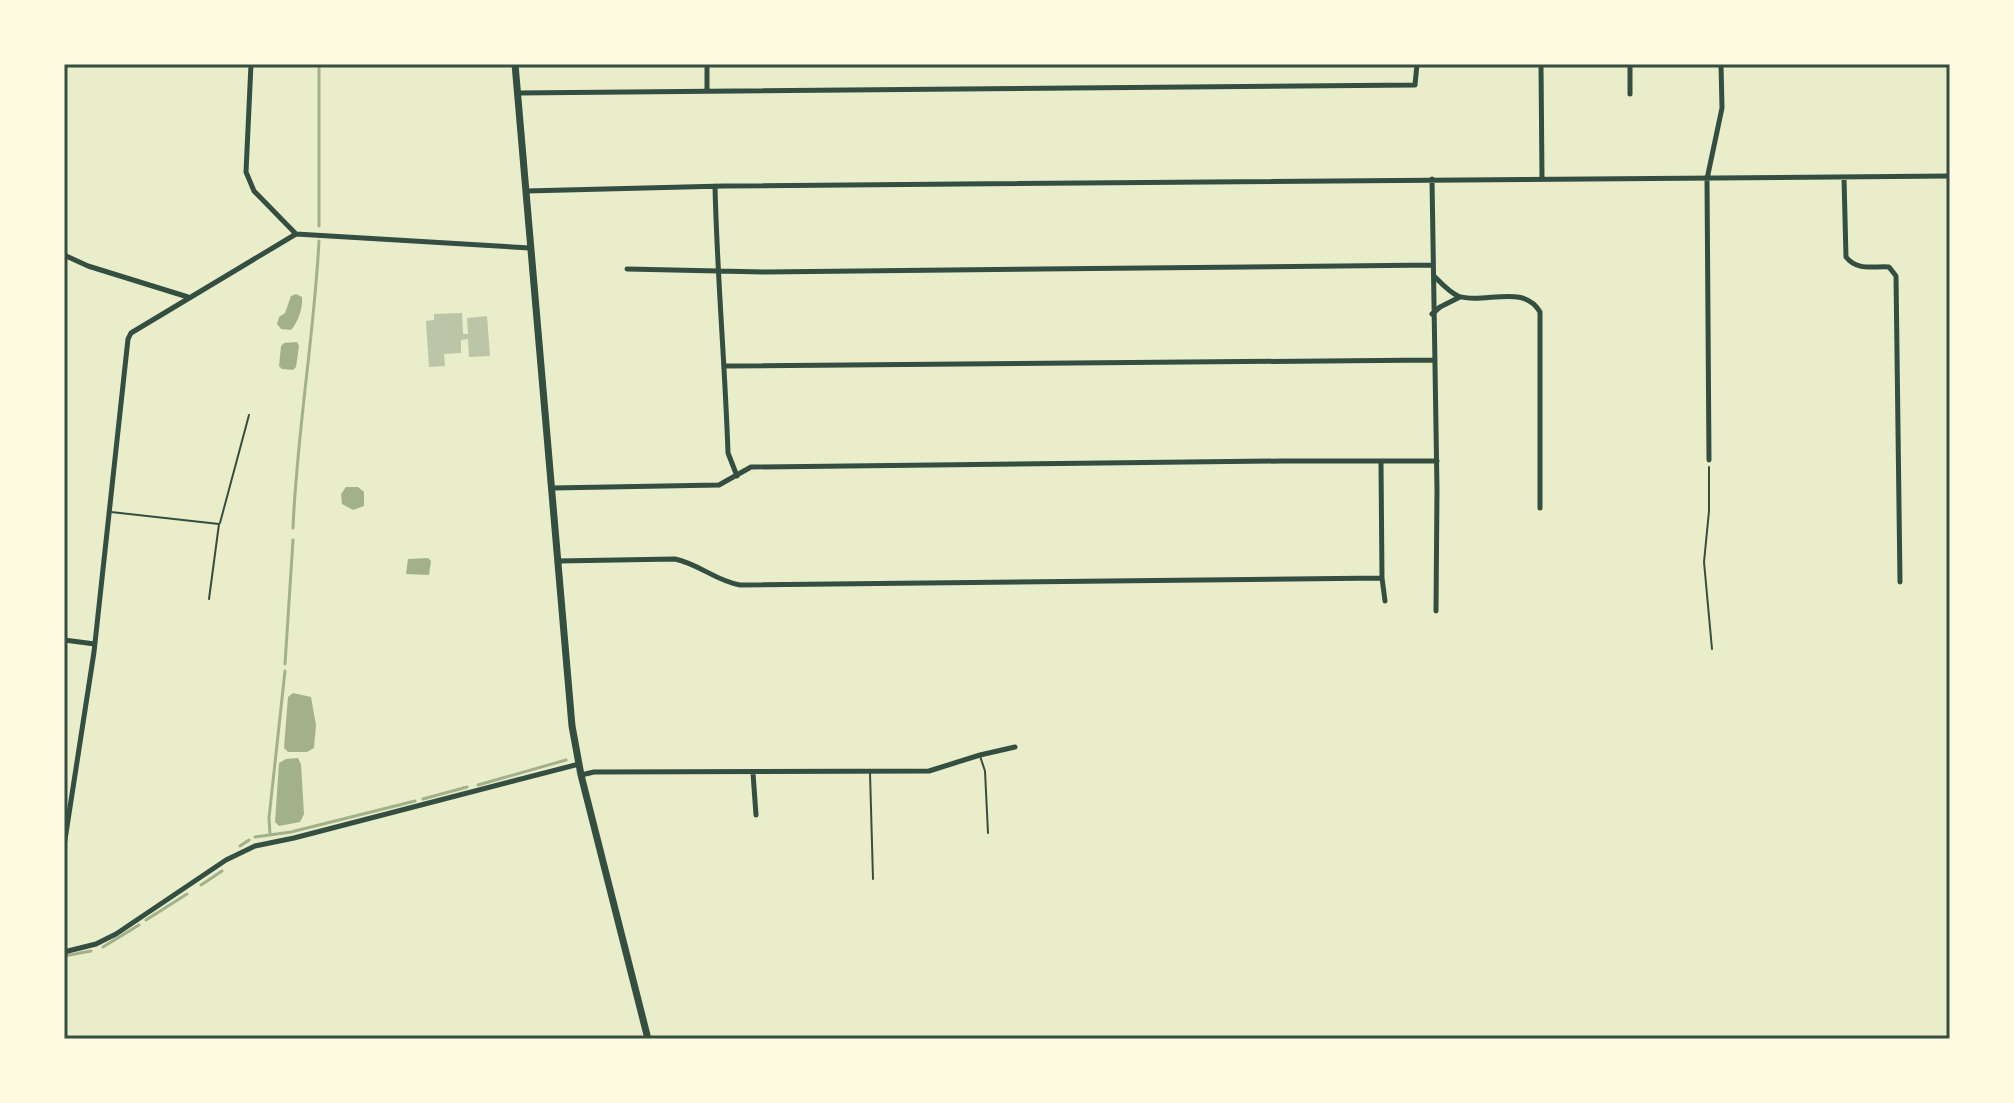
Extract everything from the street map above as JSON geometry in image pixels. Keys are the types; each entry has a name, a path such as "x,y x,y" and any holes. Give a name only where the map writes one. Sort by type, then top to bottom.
{"main road":[{"path":"515,64 567,684 581,775 648,1039"}],"street":[{"path":"251,64 246,172 254,191 296,234"},
{"path":"707,64 707,89"},
{"path":"517,93 1415,85 1417,64"},
{"path":"1541,64 1542,179"},
{"path":"1630,64 1630,94"},
{"path":"1709,460 1707,179 1722,108 1721,64"},
{"path":"526,191 715,186 1950,176"},
{"path":"1844,178 1844,252 1849,262 1862,267 1889,267 1896,276 1900,582"},
{"path":"1432,179 1436,611"},
{"path":"715,186 716,259 720,272 728,453 737,476"},
{"path":"64,846 95,644 131,333 296,234 530,248"},
{"path":"64,255 88,266 189,297"},
{"path":"627,269 720,272 1433,265"},
{"path":"1433,275 1461,297"},
{"path":"1432,314 1461,297 1525,297 1535,303 1540,312 1540,508"},
{"path":"725,366 1433,360"},
{"path":"551,488 719,485 751,467 1437,461"},
{"path":"1381,463 1385,601"},
{"path":"557,561 675,559 688,562 725,583 740,585 1382,578"},
{"path":"64,640 95,644"},
{"path":"581,775 594,772 929,771 1015,747"},
{"path":"64,952 96,944 116,934 226,860 255,846 579,764"},
{"path":"753,773 756,815"}],"lane":[{"path":"209,599 219,524 249,415"},
{"path":"109,512 219,524"},
{"path":"980,755 985,771 988,833"},
{"path":"870,772 873,879"}],"path":[{"path":"1709,460 1709,511 1704,562 1712,649"}],"shaded area":[{"path":"296,294 302,297 298,319 291,330 281,329 277,324 279,317 285,313 291,296"},
{"path":"297,342 296,367 293,370 282,369 279,366 281,346"},
{"path":"346,487 358,487 364,492 364,506 353,510 342,504 341,494"},
{"path":"428,558 431,561 429,575 406,574 408,559"},
{"path":"293,693 311,697 316,725 314,748 307,752 288,752 284,748 288,697"},
{"path":"298,758 304,814 300,822 279,826 275,822 279,763"}],"building":[{"path":"462,313 463,334 468,334 467,318 487,316 490,356 469,357 468,339 461,340 461,353 444,354 445,366 429,367 426,321 434,320 434,314"}],"waterway":[{"path":"319,64 319,226"},
{"path":"293,528 319,241"},
{"path":"285,664 293,540"},
{"path":"270,834 269,818 285,671"},
{"path":"478,785 566,760"},
{"path":"423,799 467,787"},
{"path":"255,837 291,832 415,801"},
{"path":"240,846 249,840"},
{"path":"201,885 222,871"},
{"path":"146,920 187,894"},
{"path":"103,947 139,925"},
{"path":"64,956 91,951"}]}
